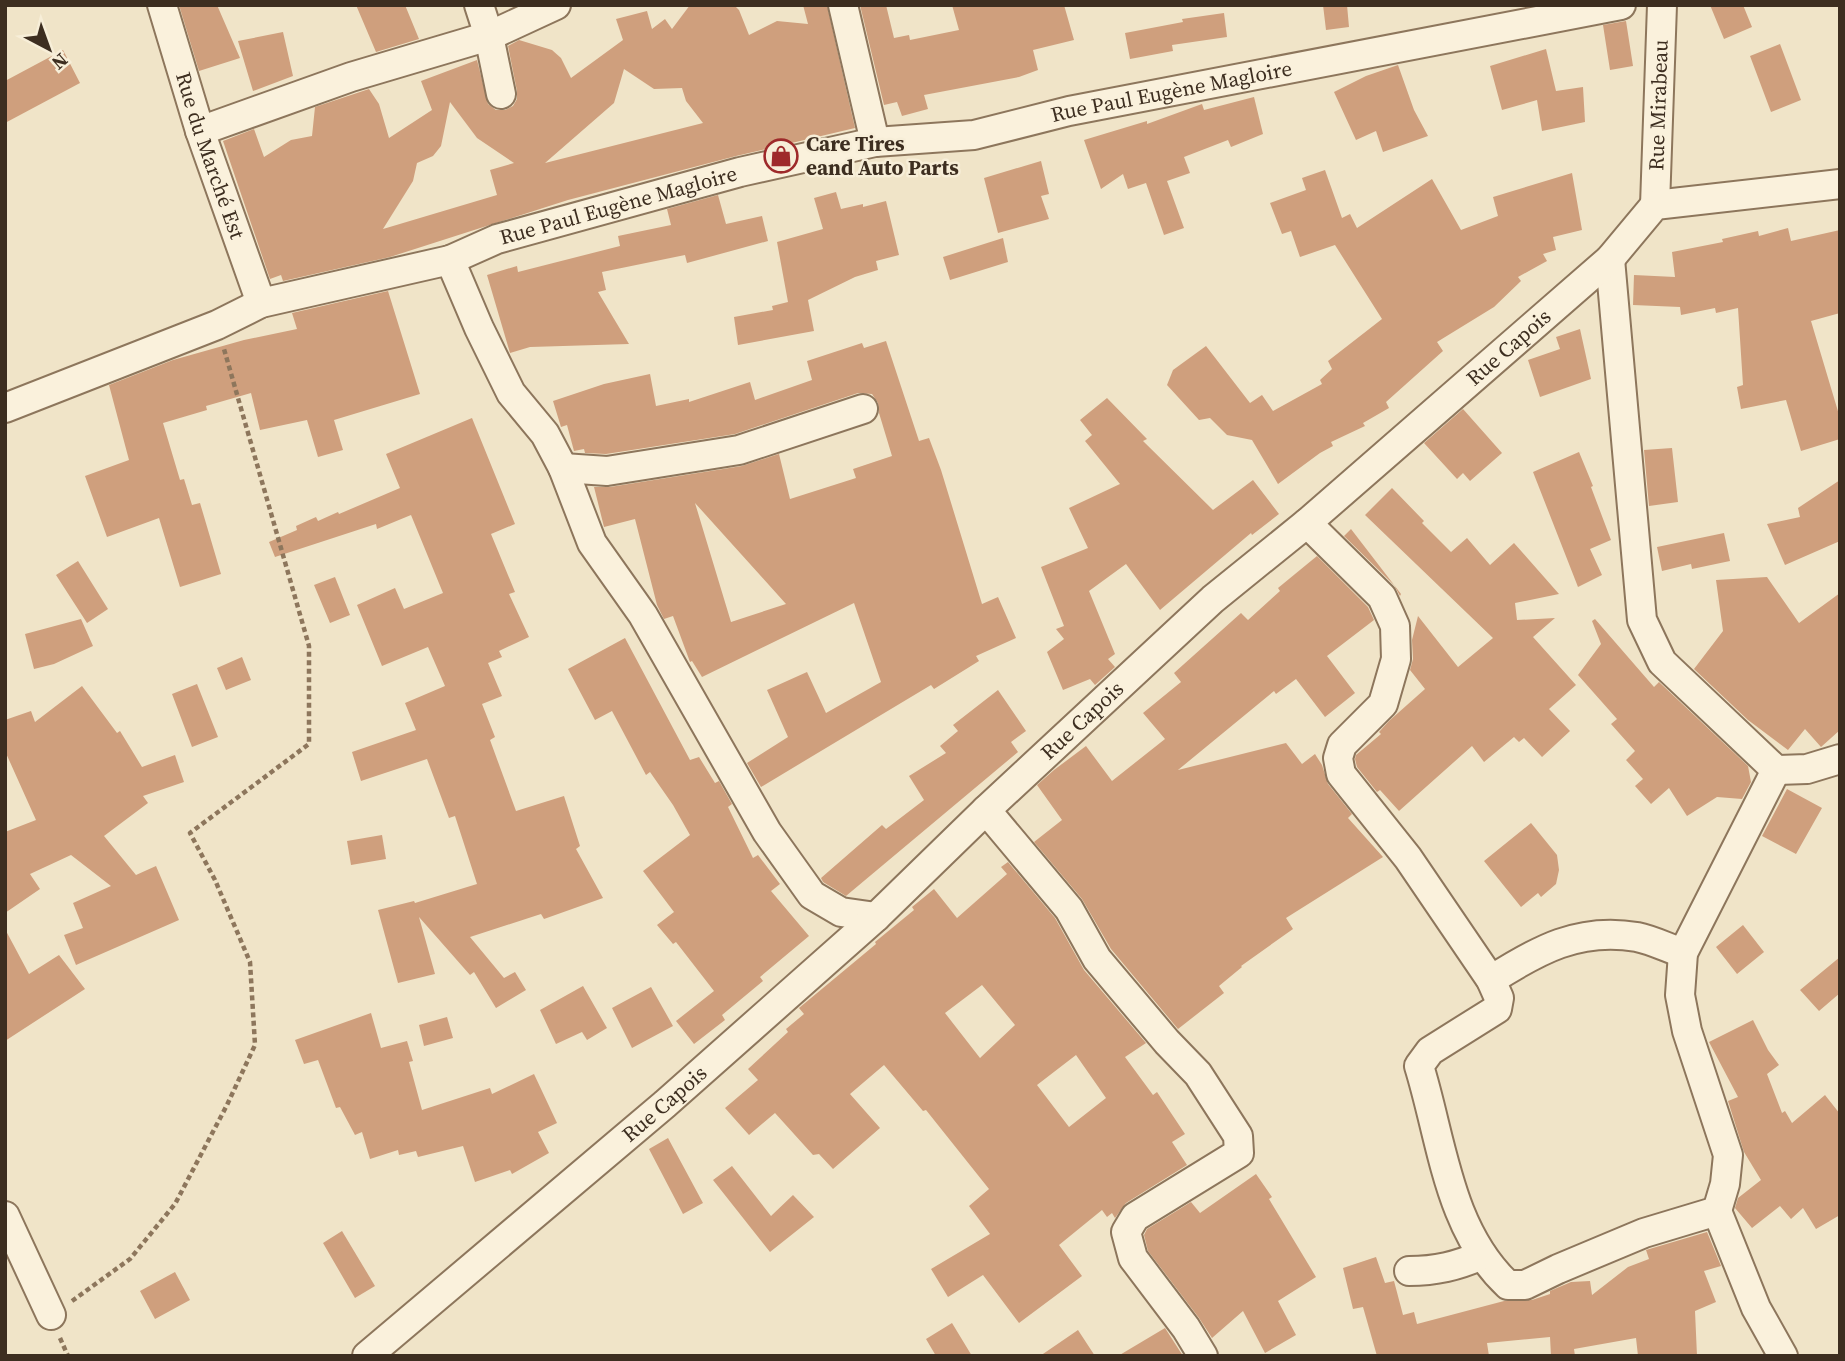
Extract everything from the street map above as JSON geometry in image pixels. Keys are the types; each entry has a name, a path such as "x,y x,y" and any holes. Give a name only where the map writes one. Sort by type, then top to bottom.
{"street":[{"name":"Rue du Marché Est","path":"162,5 200,131 261,303"},
{"path":"479,5 489,36 501,94"},
{"path":"200,131 351,77 489,36 556,5"},
{"path":"843,5 875,142"},
{"name":"Rue Paul Eugène Magloire","path":"5,408 217,325 261,303 450,260 497,239 721,177 875,142 974,135 1069,111 1621,5"},
{"name":"Rue Mirabeau","path":"1655,205 1662,5"},
{"path":"1655,205 1840,184"},
{"name":"Rue Capois","path":"367,1356 655,1113 876,918 986,810 1213,599 1307,523 1610,259 1655,205"},
{"path":"1610,259 1642,620 1662,662 1776,770 1807,769 1840,759"},
{"path":"450,260 511,393 544,434 563,468 593,543 643,615 726,761 789,864 812,895 841,912 876,918"},
{"path":"563,468 607,471 739,450 863,409"},
{"path":"1307,523 1382,597 1395,626 1396,659 1383,704 1342,745 1338,758 1341,774 1408,858 1491,980 1499,998 1497,1009 1430,1051 1419,1066 1439,1148 1462,1216 1482,1255 1493,1271 1508,1285 1525,1285 1644,1233 1717,1211"},
{"path":"1776,770 1683,953 1680,995 1687,1031 1728,1155 1725,1184 1717,1211 1756,1308 1783,1356"},
{"path":"986,810 1069,908 1097,959 1167,1042 1198,1074 1238,1136 1239,1153 1135,1217 1126,1232 1133,1258 1186,1328 1203,1356"},
{"path":"1491,980 1534,953 1572,938 1603,935 1637,937 1683,953"},
{"path":"5,1216 51,1315"},
{"path":"1409,1271 1434,1271 1459,1266 1482,1255"}],"path":[{"path":"68,1356 51,1315 130,1259 175,1204 227,1105 254,1045 250,962 215,880 190,833 309,744 309,646 217,325"}],"building":[{"path":"179,5 217,5 240,58 199,71"},
{"path":"356,5 405,5 419,39 376,52"},
{"path":"690,5 734,5 739,10 749,35 777,21 808,24 803,5 827,5 855,128 568,200 390,257 283,281 281,275 270,279 223,141 254,129 264,157 291,140 312,136 315,107 369,89 379,104 389,138 432,110 421,81 477,60 488,104 496,110 505,110 513,106 517,99 508,46 519,40 552,50 561,58 571,78 623,40 616,19 647,11 652,29 665,19 672,29","holes":["624,69 654,89 682,88 686,101 703,123 545,163 614,103","450,102 477,138 514,163 490,170 497,195 383,229 413,181 417,163 433,156 441,146"]},
{"path":"860,5 886,5 894,38 909,35 910,40 959,30 952,5 1064,5 1074,40 1033,50 1038,70 1019,77 924,95 928,109 902,116 897,102 884,105"},
{"path":"1323,5 1347,5 1349,27 1326,30"},
{"path":"1710,5 1743,5 1752,27 1724,39"},
{"path":"1224,13 1227,37 1172,45 1173,51 1130,59 1125,33 1183,22 1182,19"},
{"path":"1626,21 1633,66 1610,70 1603,25"},
{"path":"283,32 293,76 253,91 238,41"},
{"path":"1780,44 1801,100 1771,112 1750,56"},
{"path":"1546,49 1556,91 1583,87 1585,122 1542,131 1537,100 1502,110 1490,66"},
{"path":"63,50 80,83 5,123 5,81"},
{"path":"1398,65 1414,110 1428,136 1383,152 1376,131 1356,140 1334,92 1366,76"},
{"path":"1254,97 1263,134 1231,147 1228,140 1184,157 1190,173 1167,181 1184,228 1164,235 1146,183 1128,189 1123,174 1101,189 1084,140 1147,121 1147,124 1202,104 1204,110"},
{"path":"1041,161 1049,194 1041,196 1049,219 998,233 984,178"},
{"path":"1325,170 1342,218 1350,214 1357,228 1432,179 1461,230 1498,216 1493,197 1572,173 1582,230 1553,237 1556,250 1543,254 1547,261 1518,277 1521,281 1494,307 1437,342 1443,351 1386,402 1389,408 1363,423 1365,426 1331,442 1333,446 1278,484 1252,440 1227,435 1210,418 1199,420 1167,385 1173,370 1206,346 1250,403 1262,395 1273,411 1322,384 1320,380 1332,369 1328,361 1382,319 1335,245 1300,257 1291,231 1282,234 1270,203 1306,190 1302,178"},
{"path":"836,192 841,209 886,201 899,255 876,261 878,270 855,277 808,300 814,331 738,345 734,317 773,310 772,306 788,302 777,242 823,229 814,198"},
{"path":"718,195 726,224 762,216 768,241 687,263 685,255 602,272 606,290 598,292 629,344 530,347 510,353 487,275 517,266 518,272 620,246 618,236 671,225 667,209"},
{"path":"1788,228 1791,241 1840,230 1840,313 1811,321 1840,418 1840,439 1801,451 1786,400 1741,409 1737,387 1743,385 1738,308 1716,313 1715,308 1681,315 1680,307 1633,305 1634,275 1675,277 1672,252 1723,242 1722,239 1758,231 1759,236"},
{"path":"1003,238 1008,262 950,280 943,257"},
{"path":"388,291 420,394 334,420 343,450 318,457 307,420 260,430 251,393 206,406 207,410 163,423 180,480 184,479 192,505 200,503 221,574 180,587 159,518 107,537 85,476 129,460 109,385 173,360 244,340 297,329 292,313"},
{"path":"1580,329 1591,379 1540,397 1528,360 1560,349 1556,337"},
{"path":"886,341 919,441 929,438 941,470 982,604 998,597 1016,638 976,656 979,661 934,689 931,685 761,787 747,763 788,737 767,690 807,672 826,713 881,682 854,603 702,677 692,661 690,662 673,616 664,619 657,605 635,519 604,527 594,487 610,487 742,466 779,454 790,499 856,478 853,469 892,456 878,403 872,394 858,393 735,434 606,454 585,453 584,449 574,451 567,425 561,427 553,401 604,384 650,374 656,406 689,399 689,402 750,382 755,400 812,380 807,361 862,343 864,348","holes":["695,503 786,604 731,622"]},
{"path":"1107,398 1147,439 1143,441 1213,510 1253,480 1279,514 1252,535 1251,533 1160,610 1126,564 1089,591 1115,654 1108,659 1115,667 1095,685 1090,679 1063,690 1047,652 1064,639 1056,629 1064,626 1041,567 1088,548 1069,508 1120,484 1085,441 1092,435 1080,420"},
{"path":"1463,409 1502,453 1470,481 1463,473 1457,479 1424,443"},
{"path":"472,418 515,524 491,534 515,592 509,594 529,637 499,651 502,657 488,663 502,696 482,704 495,737 490,740 516,811 564,796 580,846 576,849 603,898 544,919 541,914 470,937 504,978 515,972 526,990 496,1008 474,972 470,975 419,917 435,974 398,983 378,910 414,901 415,903 477,884 455,816 449,818 427,759 361,781 352,752 416,730 405,703 445,686 428,647 382,666 357,605 395,588 404,609 443,593 411,515 377,529 376,524 275,557 269,542 297,530 296,526 316,517 318,521 338,512 339,514 400,488 386,454"},
{"path":"1672,448 1678,502 1649,506 1644,450"},
{"path":"1579,452 1611,540 1590,549 1602,575 1578,587 1533,472"},
{"path":"1840,480 1840,541 1785,565 1767,524 1800,517 1798,508"},
{"path":"1392,488 1451,552 1467,538 1490,565 1514,543 1559,594 1515,603 1517,620 1555,618 1533,637 1576,685 1549,709 1570,731 1542,757 1524,738 1519,742 1514,737 1484,762 1472,746 1399,811 1380,790 1377,792 1357,767 1355,759 1356,755 1381,734 1379,732 1389,721 1425,689 1410,670 1413,659 1412,640 1418,616 1458,667 1493,638 1365,515"},
{"path":"1351,529 1401,594 1400,596 1394,585 1344,536"},
{"path":"1724,533 1730,561 1692,569 1691,564 1662,571 1657,547"},
{"path":"1317,556 1368,607 1374,620 1327,656 1355,693 1325,717 1296,679 1276,694 1274,691 1178,770 1286,743 1302,764 1315,754 1328,784 1352,814 1348,818 1383,857 1286,918 1293,929 1241,966 1219,986 1224,993 1178,1029 1111,949 1082,899 1034,842 1062,820 1037,785 1086,746 1112,781 1165,739 1143,713 1181,682 1174,673 1241,613 1248,620 1280,591 1278,588"},
{"path":"78,561 108,609 87,623 56,575"},
{"path":"335,577 350,615 330,623 314,585"},
{"path":"1767,577 1799,623 1840,593 1840,730 1821,747 1805,729 1788,750 1748,720 1694,669 1723,631 1716,580"},
{"path":"81,619 93,646 54,664 34,669 25,634"},
{"path":"1595,619 1654,687 1659,682 1748,766 1751,782 1742,799 1717,797 1687,816 1669,788 1651,804 1635,786 1643,779 1626,760 1635,751 1611,724 1617,719 1578,675 1601,644 1592,621"},
{"path":"625,638 690,760 699,757 715,783 719,781 732,804 728,807 753,858 758,855 780,884 771,891 809,936 760,977 763,981 722,1015 725,1020 694,1044 676,1021 714,991 676,942 673,944 657,925 674,912 643,871 690,835 650,772 646,775 612,711 595,720 568,669"},
{"path":"242,657 251,680 226,690 217,668"},
{"path":"197,684 218,737 192,747 172,694"},
{"path":"82,686 117,733 120,731 142,767 175,755 184,782 143,796 148,803 104,836 136,875 156,866 179,920 76,965 64,935 83,928 73,903 111,886 71,855 30,874 40,889 5,913 5,832 36,820 5,751 5,720 31,711 35,722"},
{"path":"998,690 1026,731 1011,742 1018,752 846,896 823,882 821,878 882,825 886,829 924,800 909,776 946,753 940,746 958,731 953,725"},
{"path":"1787,789 1822,808 1796,854 1762,836"},
{"path":"1531,823 1557,855 1559,870 1556,884 1541,897 1538,893 1521,907 1484,861"},
{"path":"382,835 386,859 351,865 347,841"},
{"path":"1008,862 1055,918 1084,970 1146,1043 1125,1057 1153,1095 1157,1092 1185,1134 1172,1142 1187,1165 1126,1203 1115,1218 1112,1213 1107,1217 1102,1210 1059,1245 1082,1276 1019,1323 983,1275 948,1297 931,1269 990,1234 969,1206 989,1189 926,1110 923,1111 884,1065 850,1094 880,1128 833,1169 819,1154 813,1155 775,1113 749,1135 725,1108 758,1080 748,1069 804,1014 799,1008 876,944 875,942 914,910 912,907 934,889 957,918 1007,874 1001,867","holes":["982,985 1015,1025 980,1058 945,1013","1076,1055 1106,1098 1069,1127 1037,1085"]},
{"path":"1743,925 1764,952 1737,974 1716,947"},
{"path":"5,929 29,974 59,955 85,989 5,1041"},
{"path":"1840,957 1840,993 1819,1011 1800,990"},
{"path":"583,986 607,1028 587,1040 582,1032 556,1044 540,1010"},
{"path":"651,987 673,1026 632,1048 612,1008"},
{"path":"371,1013 381,1048 407,1041 413,1061 409,1062 422,1110 490,1088 492,1094 534,1074 557,1123 538,1132 549,1153 512,1174 510,1170 475,1182 463,1146 418,1157 416,1151 399,1155 398,1150 370,1159 362,1132 355,1135 340,1107 336,1108 318,1060 304,1064 295,1040"},
{"path":"447,1017 453,1038 424,1046 419,1025"},
{"path":"1753,1020 1779,1065 1767,1074 1782,1113 1785,1111 1792,1123 1825,1095 1840,1114 1840,1215 1816,1229 1803,1208 1791,1219 1780,1206 1752,1228 1735,1208 1738,1198 1761,1180 1744,1152 1728,1101 1738,1097 1709,1042"},
{"path":"668,1138 703,1203 683,1214 649,1149"},
{"path":"732,1166 771,1216 793,1195 814,1217 770,1252 713,1180"},
{"path":"1256,1174 1272,1197 1269,1199 1316,1277 1278,1301 1296,1335 1265,1353 1243,1311 1212,1338 1148,1251 1144,1235 1147,1229 1191,1202 1200,1213"},
{"path":"342,1231 375,1286 355,1298 323,1243"},
{"path":"1707,1232 1721,1266 1704,1271 1716,1302 1695,1311 1697,1356 1638,1356 1636,1338 1574,1349 1575,1356 1551,1356 1550,1337 1487,1343 1489,1356 1377,1356 1363,1307 1353,1309 1343,1268 1376,1257 1385,1283 1394,1281 1403,1315 1414,1312 1417,1324 1504,1301 1532,1300 1571,1282 1590,1281 1592,1295 1628,1267 1649,1259 1646,1250"},
{"path":"175,1272 190,1300 155,1319 140,1291"},
{"path":"952,1323 972,1356 936,1356 926,1339"},
{"path":"1165,1328 1183,1356 1118,1356"},
{"path":"1078,1330 1095,1356 1040,1356"}],"place":[{"name":"Care Tires eand Auto Parts","path":"781,156"}]}
